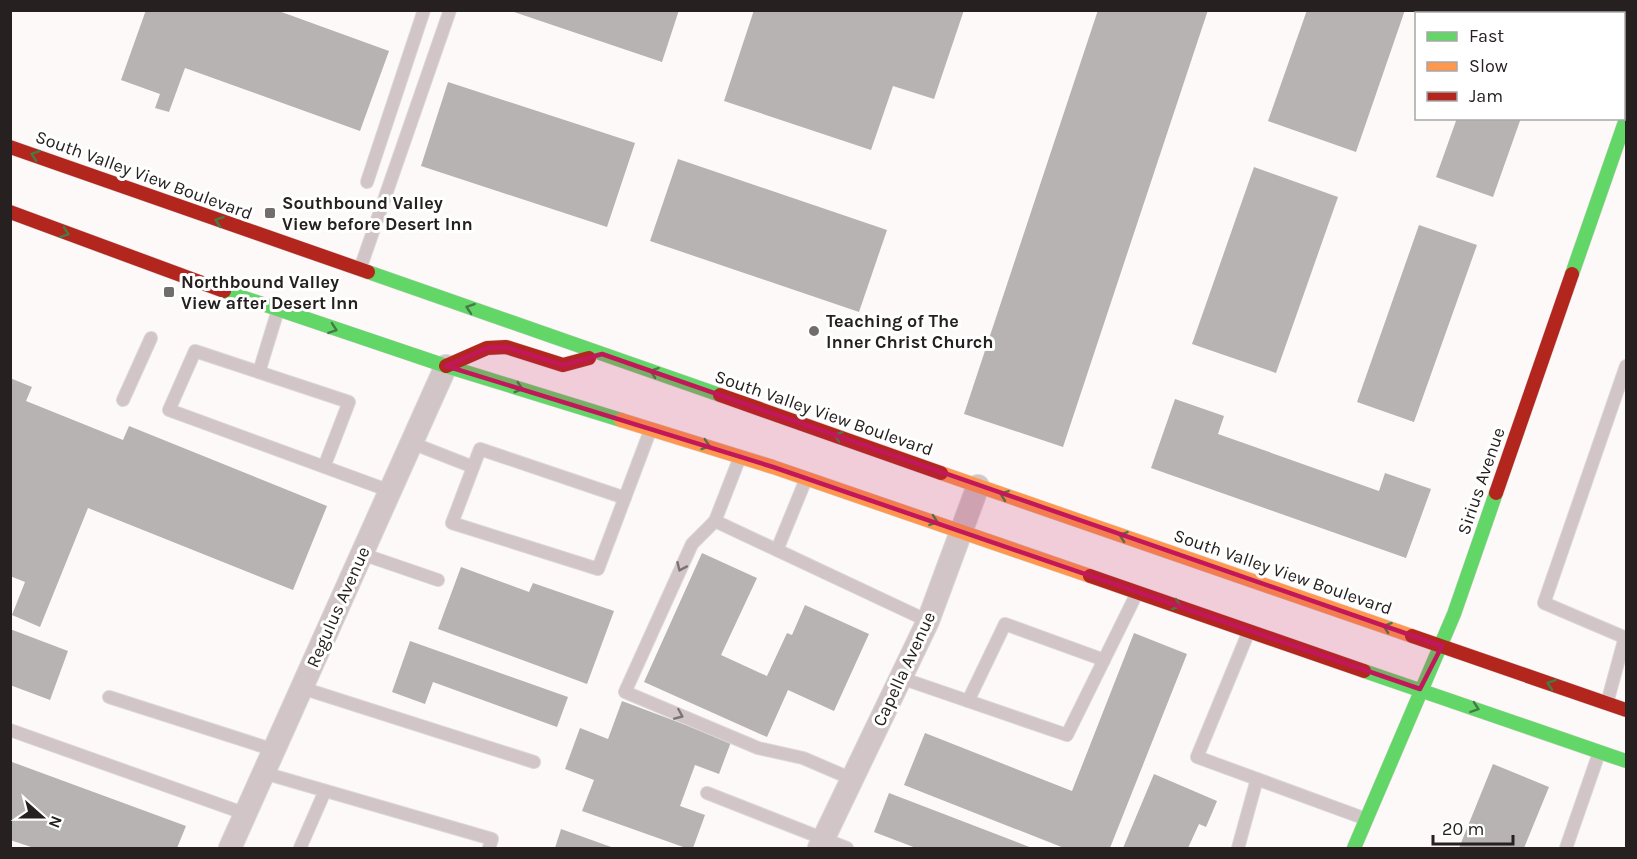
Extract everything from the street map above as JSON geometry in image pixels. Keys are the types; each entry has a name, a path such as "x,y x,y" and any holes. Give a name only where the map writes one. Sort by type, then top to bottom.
{"main road":[{"name":"Sirius Avenue","path":"1354,849 1420,689 1442,646 1626,124"},
{"name":"South Valley View Boulevard","path":"10,147 893,455 1151,552 1442,646 1626,710"},
{"path":"10,212 278,310 446,366 806,478 880,497 961,530 1139,586 1249,630 1626,761"},
{"path":"446,366 487,348 506,347 563,365 602,354"},
{"path":"887,474 893,455"}],"street":[{"name":"Regulus Avenue","path":"230,849 446,366"},
{"name":"Capella Avenue","path":"821,844 928,621 978,486"}],"lane":[{"path":"367,182 424,10"},
{"path":"360,270 450,10"},
{"path":"259,372 278,310"},
{"path":"123,400 151,339"},
{"path":"324,467 349,402 195,351 169,410 324,467 390,491"},
{"path":"1607,703 1626,638 1544,603 1626,366"},
{"path":"625,498 480,449 452,524 598,569 625,498 651,428"},
{"path":"412,442 473,467"},
{"path":"740,456 716,521 692,544 625,692 758,748 803,758 852,779"},
{"path":"777,550 806,478"},
{"path":"716,521 928,621"},
{"path":"362,554 438,580"},
{"path":"901,678 1067,735 1139,586"},
{"path":"968,701 1005,624 1104,660"},
{"path":"1249,630 1197,757 1366,819"},
{"path":"302,688 534,762"},
{"path":"109,697 274,750"},
{"path":"10,730 246,814"},
{"path":"1566,849 1600,752"},
{"path":"264,773 492,839 489,849"},
{"path":"1238,849 1257,779"},
{"path":"300,849 326,791"},
{"path":"707,793 821,844 847,849"}],"highlighted area":[{"path":"506,347 563,365 602,354 1442,646 1420,689 773,467 446,366 487,348"}],"building":[{"path":"146,10 276,10 389,51 360,131 185,68 169,112 155,108 160,94 121,80"},
{"path":"508,10 679,10 662,62"},
{"path":"754,10 964,10 934,99 893,86 871,150 724,101"},
{"path":"1098,10 1208,10 1063,447 964,414"},
{"path":"1307,10 1405,10 1356,152 1268,121"},
{"path":"1495,10 1531,10 1536,12 1494,12"},
{"path":"448,82 635,143 607,227 421,166"},
{"path":"1456,120 1520,120 1493,197 1436,177"},
{"path":"678,159 887,230 859,312 650,241"},
{"path":"1254,167 1338,197 1276,373 1192,344"},
{"path":"1419,225 1477,245 1414,422 1357,402"},
{"path":"10,378 32,387 26,401 123,440 129,426 327,506 293,590 88,508 40,627 12,615 25,582 10,576"},
{"path":"1175,399 1224,416 1218,434 1379,491 1385,473 1431,489 1406,558 1151,468"},
{"path":"702,553 757,578 721,655 767,676 787,633 792,635 805,605 869,634 834,711 788,690 767,737 644,682"},
{"path":"461,567 529,592 533,583 614,611 587,684 438,629"},
{"path":"10,629 68,651 50,700 10,685"},
{"path":"1134,633 1187,654 1110,848 1064,848 904,785 925,733 1072,791"},
{"path":"410,641 568,697 557,727 433,682 425,704 392,692"},
{"path":"622,701 731,742 719,774 695,765 680,806 705,815 693,848 686,848 582,811 594,780 565,769 580,728 608,739"},
{"path":"12,762 186,826 177,848 34,848 10,840"},
{"path":"1493,764 1549,787 1524,848 1459,848"},
{"path":"1154,774 1217,801 1206,827 1199,824 1188,848 1123,848"},
{"path":"889,793 1032,848 916,848 874,832"},
{"path":"561,829 614,848 555,848"}],"traffic: fast":[{"path":"1572,274 1626,119"},
{"path":"368,272 720,395"},
{"path":"224,291 446,366 621,420"},
{"path":"1354,848 1454,614 1496,493"},
{"path":"1364,671 1626,761"}],"traffic: slow":[{"path":"621,420 773,467 1090,576"},
{"path":"941,473 1412,636"}],"traffic: jam":[{"path":"10,147 368,272"},
{"path":"10,212 224,291"},
{"path":"1496,493 1572,274"},
{"path":"446,366 487,348 506,347 563,365 589,358"},
{"path":"720,395 941,473"},
{"path":"1090,576 1364,671"},
{"path":"1412,636 1626,710"}],"place":[{"name":"Southbound Valley View before Desert Inn","path":"270,213"},
{"name":"Northbound Valley View after Desert Inn","path":"169,292"},
{"name":"Teaching of The Inner Christ Church","path":"814,331"}]}
